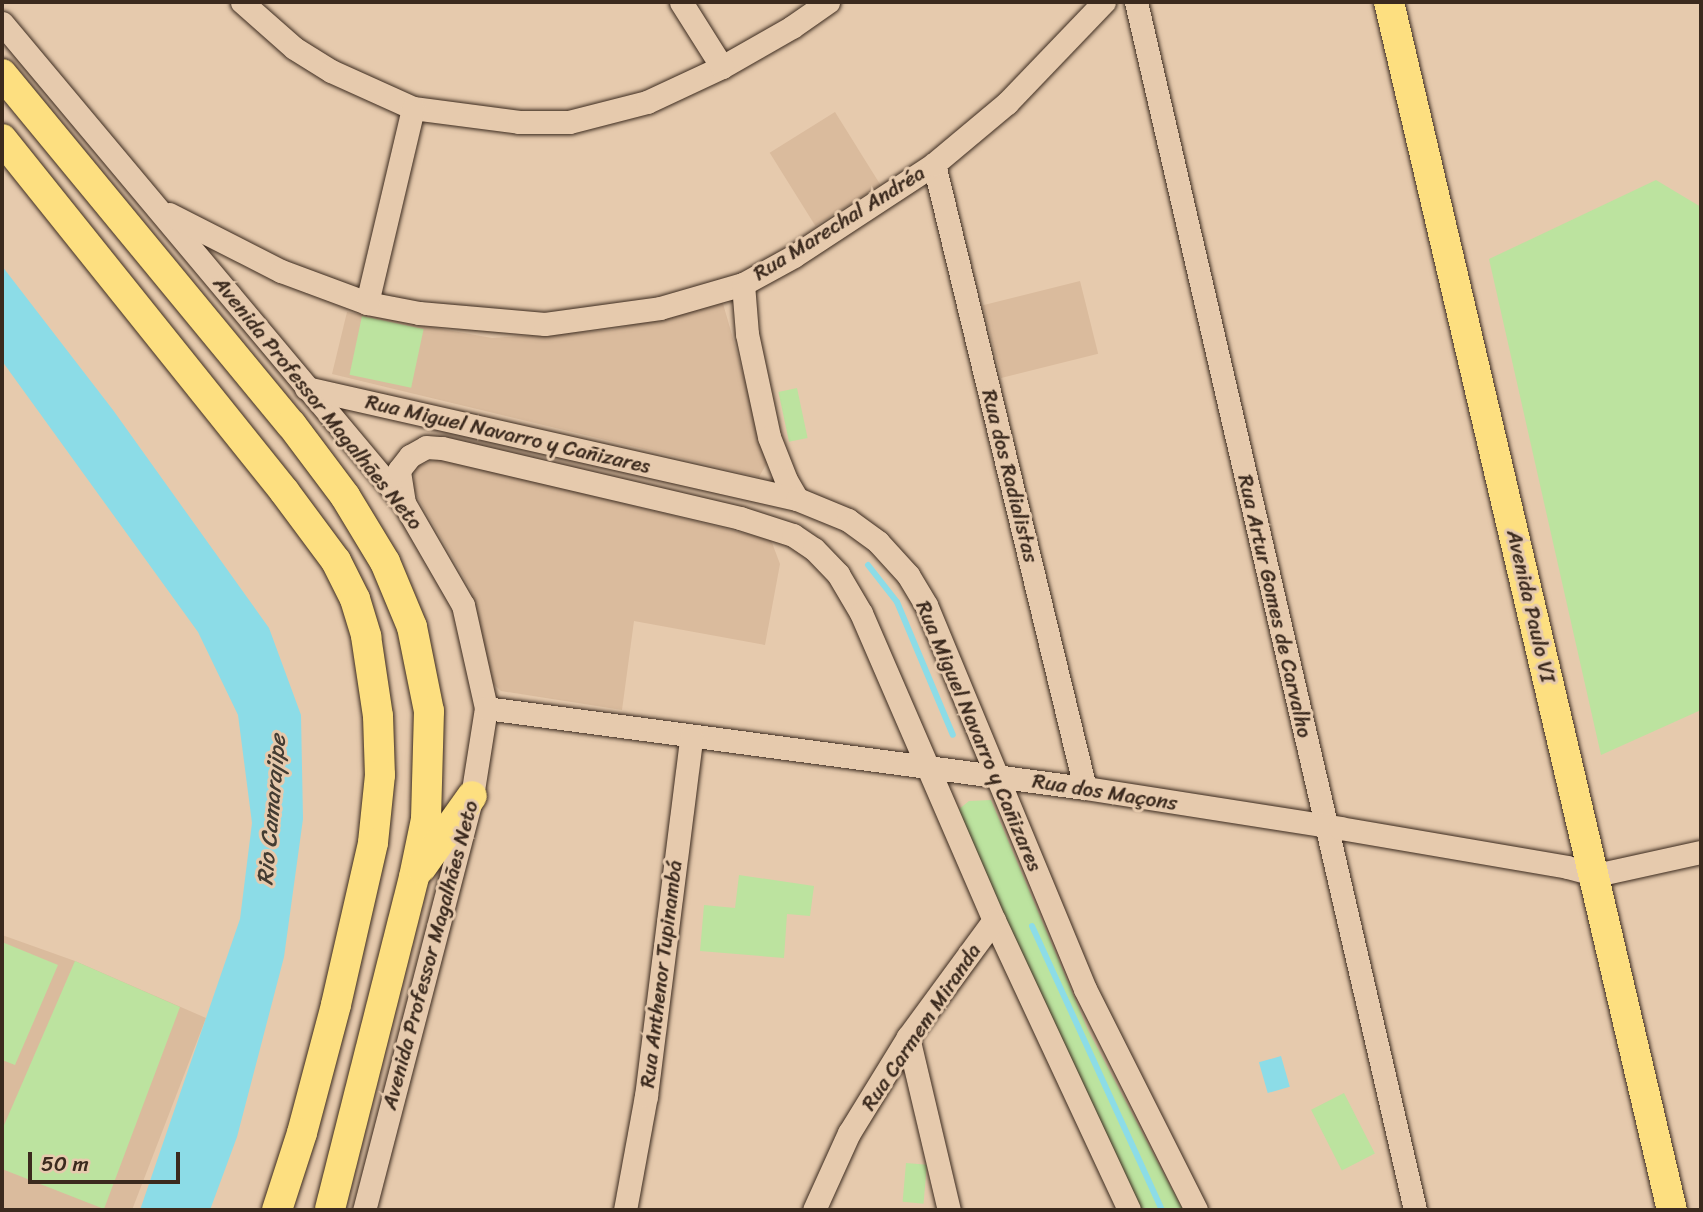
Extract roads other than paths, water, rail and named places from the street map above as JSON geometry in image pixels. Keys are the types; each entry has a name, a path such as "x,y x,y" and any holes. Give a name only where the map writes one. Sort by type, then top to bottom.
{"main road":[{"name":"Avenida Paulo VI","path":"1389,2 1596,875 1672,1210"},
{"name":"Avenida Professor Magalhães Neto","path":"2,74 291,424 345,496 385,562 412,627 429,711 430,765 426,819 414,877 330,1210"},
{"path":"2,139 336,561 355,599 366,636 379,728 380,775 373,843 309,1108 277,1210"},
{"path":"414,877 472,796"}],"street":[{"path":"242,2 294,48 331,71 413,108 519,122 569,122 647,102 722,67 792,27 828,2"},
{"path":"681,2 722,67"},
{"name":"Rua Marechal Andréa","path":"158,209 281,271 367,303 419,313 545,324 660,308 743,284 793,256 934,164 1006,103 1104,2"},
{"name":"Rua Artur Gomes de Carvalho","path":"1136,2 1415,1210"},
{"name":"Avenida Professor Magalhães Neto","path":"2,23 404,503 463,605 486,708 472,796 363,1210"},
{"path":"367,303 413,108"},
{"name":"Rua dos Radialistas","path":"934,164 1085,788"},
{"path":"743,284 747,334 769,437 797,499"},
{"name":"Rua Miguel Navarro y Cañizares","path":"306,387 797,499 848,520 878,542 908,575 926,605 1085,989 1196,1210"},
{"name":"Rua Miguel Navarro y Cañizares","path":"404,503 400,470 410,456 426,447 442,448 740,518 793,536 814,549 844,584 860,613 994,920 1129,1210"},
{"name":"Rua dos Maçons","path":"486,708 691,738 1085,788 1326,826 1596,875"},
{"name":"Rua Anthenor Tupinambá","path":"625,1210 646,1096 691,738"},
{"path":"1596,875 1701,852"},
{"name":"Rua Carmem Miranda","path":"814,1210 849,1133 908,1037 994,920"},
{"path":"908,1037 949,1210"}],"water":[{"name":"Rio Camarajipe","path":"2,266 113,410 269,628 301,715 303,819 284,957 237,1137 210,1210 140,1210 240,919 252,823 238,715 198,632 2,361"},
{"path":"1281,1056 1290,1087 1268,1093 1259,1062"}],"waterway":[{"path":"868,565 897,602 953,735"},
{"path":"1032,926 1162,1210"}]}
